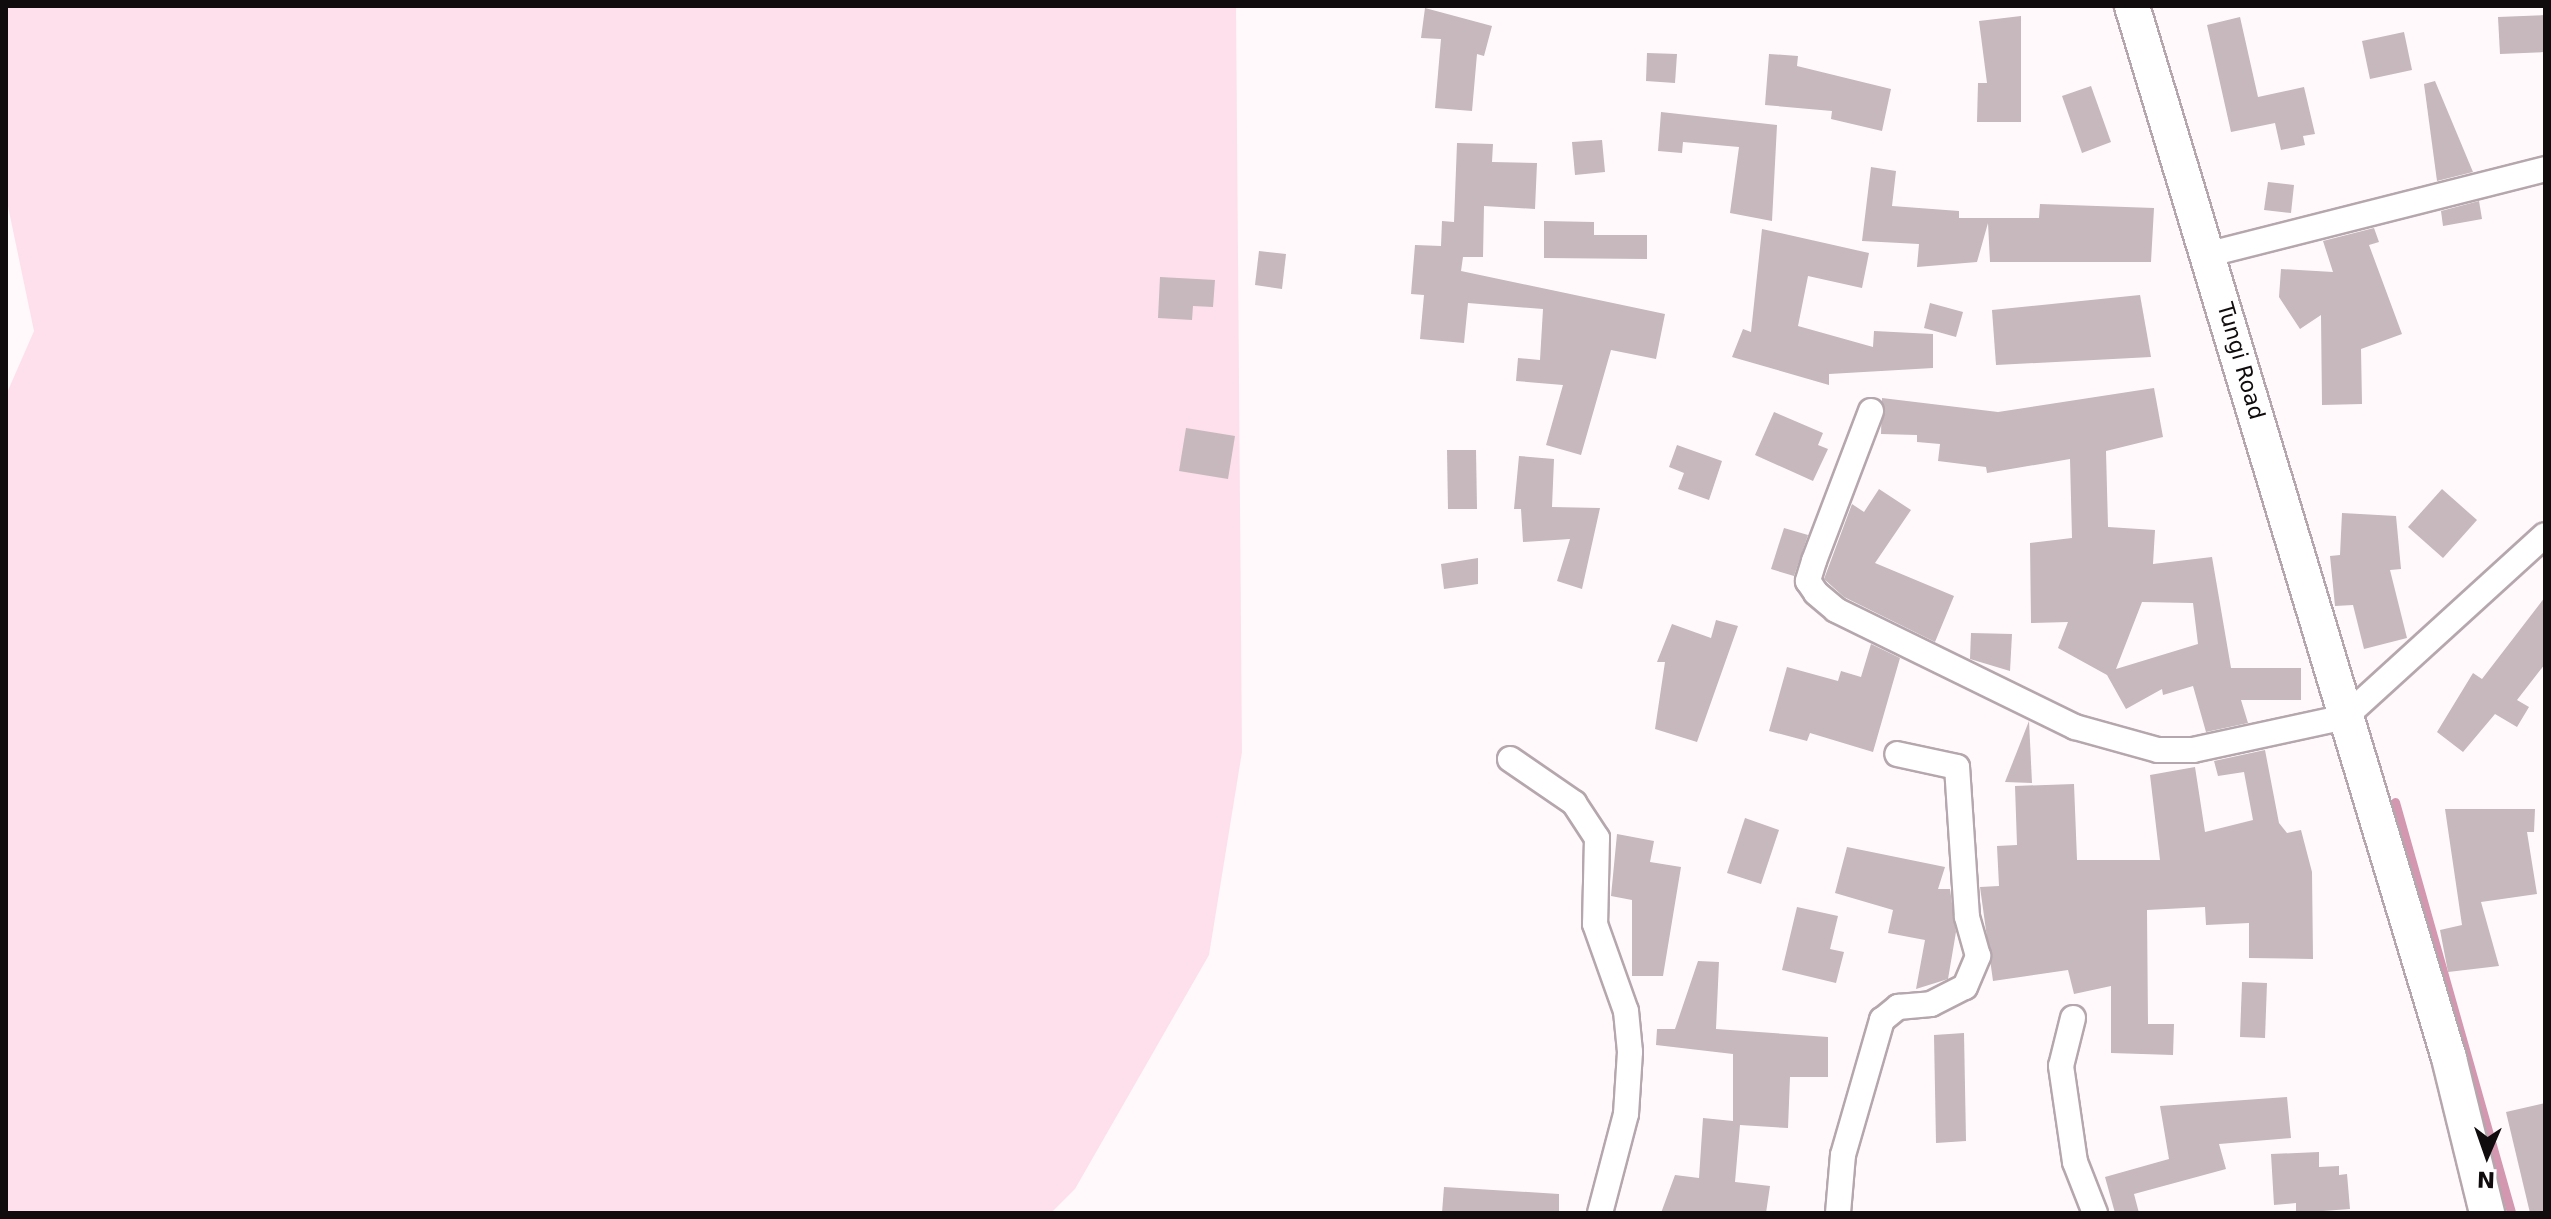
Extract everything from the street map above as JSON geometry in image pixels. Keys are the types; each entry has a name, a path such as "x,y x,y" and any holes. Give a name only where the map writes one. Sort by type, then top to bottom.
{"main road":[{"name":"Tungi Road","path":"2132,6 2210,254 2345,717 2449,1058 2487,1213"}],"street":[{"path":"2210,254 2545,169"},
{"path":"1871,411 1808,581 1836,610 2075,727 2158,750 2193,750 2345,717 2545,535"},
{"path":"1838,1213 1843,1155 1882,1020 1898,1007 1931,1004 1965,987 1978,956 1967,917 1957,767 1897,754"},
{"path":"1510,759 1574,803 1597,838 1595,924 1626,1011 1630,1052 1626,1114 1600,1213"},
{"path":"2073,1018 2061,1066 2075,1162 2095,1213"}],"shaded area":[{"path":"6,6 1236,6 1242,752 1209,955 1075,1189 1051,1213 6,1213 6,395 34,331 6,197"}],"building":[{"path":"1425,8 1492,26 1484,56 1477,54 1472,111 1435,108 1441,39 1421,38"},
{"path":"2545,15 2545,52 2500,54 2498,17"},
{"path":"2021,16 2021,122 1977,122 1978,83 1987,83 1979,21"},
{"path":"2240,17 2258,97 2304,87 2315,134 2303,136 2305,145 2281,150 2275,123 2231,132 2207,25"},
{"path":"2404,32 2412,70 2370,79 2362,41"},
{"path":"1647,53 1677,54 1675,83 1646,81"},
{"path":"1769,54 1798,56 1797,66 1891,89 1882,131 1831,119 1832,111 1765,105"},
{"path":"2435,81 2473,172 2437,181 2424,84"},
{"path":"2091,86 2111,142 2082,153 2062,96"},
{"path":"1661,112 1777,125 1772,221 1730,213 1739,147 1683,142 1682,153 1658,151"},
{"path":"1602,140 1605,172 1575,175 1572,142"},
{"path":"1457,143 1493,144 1492,162 1537,163 1535,209 1484,206 1483,257 1463,257 1461,271 1665,314 1656,359 1611,350 1581,455 1546,445 1563,385 1516,381 1518,358 1540,360 1543,309 1468,303 1464,343 1420,339 1424,295 1411,294 1415,245 1441,246 1442,221 1454,222"},
{"path":"1871,167 1896,171 1892,206 1959,211 1959,218 2039,218 2040,204 2154,208 2151,262 1990,262 1988,223 1977,262 1917,267 1919,244 1862,241"},
{"path":"2268,182 2294,185 2291,213 2264,210"},
{"path":"2479,201 2482,219 2443,226 2441,211"},
{"path":"1544,221 1594,222 1594,235 1647,235 1647,259 1544,258"},
{"path":"2374,228 2379,242 2369,245 2402,334 2361,349 2362,404 2322,405 2321,315 2300,329 2279,297 2281,269 2333,272 2323,241"},
{"path":"1762,229 1869,253 1862,288 1808,276 1798,326 1873,347 1874,331 1933,334 1933,368 1829,374 1829,385 1732,357 1743,329 1751,332"},
{"path":"1259,251 1286,254 1282,289 1255,285"},
{"path":"1160,277 1215,280 1213,307 1193,306 1192,320 1158,318"},
{"path":"2140,295 2151,357 1996,365 1992,310"},
{"path":"1930,303 1963,312 1956,337 1924,328"},
{"path":"2154,388 2163,437 2106,451 2108,527 2155,530 2153,564 2212,557 2231,668 2301,668 2301,700 2241,700 2248,723 2206,732 2193,686 2163,695 2162,689 2126,709 2107,675 2058,648 2068,622 2031,623 2030,543 2072,538 2070,459 1987,473 1986,467 1938,461 1940,444 1917,442 1917,435 1881,434 1882,398 1998,412","holes":["2142,602 2193,603 2198,644 2116,669"]},
{"path":"1774,412 1823,433 1818,445 1828,449 1813,481 1755,455"},
{"path":"1186,428 1235,436 1228,479 1179,471"},
{"path":"1677,445 1722,461 1709,500 1678,489 1684,473 1669,467"},
{"path":"1447,450 1476,450 1477,509 1448,509"},
{"path":"1519,456 1554,459 1552,507 1600,508 1582,589 1557,581 1570,539 1523,542 1521,509 1514,509"},
{"path":"1879,489 1911,510 1875,563 1954,596 1935,642 1844,597 1824,579 1852,504 1864,512"},
{"path":"2442,489 2477,520 2443,558 2408,527"},
{"path":"2342,513 2396,516 2401,569 2390,570 2407,638 2364,649 2353,605 2335,606 2330,556 2340,555"},
{"path":"1784,528 1808,535 1794,576 1771,569"},
{"path":"1478,558 1478,584 1444,589 1441,564"},
{"path":"2545,597 2545,664 2517,700 2529,707 2517,727 2495,714 2463,752 2437,732 2473,673 2482,679"},
{"path":"1716,620 1738,626 1697,742 1655,729 1665,662 1657,662 1672,624 1711,638"},
{"path":"1971,633 2012,634 2010,671 1970,659"},
{"path":"1871,644 1900,658 1873,752 1810,733 1807,741 1769,731 1787,667 1838,681 1841,671 1861,677"},
{"path":"2029,721 2032,783 2005,782"},
{"path":"2265,750 2279,823 2287,833 2301,830 2312,872 2313,959 2249,958 2249,923 2206,925 2205,907 2147,910 2148,1024 2174,1024 2173,1055 2111,1053 2111,986 2074,994 2068,970 1993,981 1980,887 1999,886 1997,846 2017,845 2015,786 2074,784 2077,860 2160,860 2150,775 2195,767 2205,832 2253,820 2244,772 2218,776 2214,761"},
{"path":"2445,809 2535,809 2534,832 2527,832 2537,894 2481,902 2499,966 2448,972 2440,930 2462,925"},
{"path":"1745,818 1779,830 1761,884 1727,873"},
{"path":"1617,834 1654,841 1650,862 1681,867 1663,976 1632,976 1632,900 1611,896"},
{"path":"1847,847 1945,867 1938,889 1950,889 1956,932 1948,979 1916,989 1925,940 1888,933 1893,910 1835,893"},
{"path":"1797,907 1838,916 1830,949 1844,952 1836,983 1782,970"},
{"path":"1698,961 1719,962 1716,1029 1828,1037 1828,1077 1790,1077 1788,1128 1740,1125 1735,1182 1770,1186 1766,1213 1661,1213 1675,1175 1699,1178 1703,1118 1733,1121 1733,1054 1656,1045 1657,1029 1675,1029"},
{"path":"2242,982 2267,983 2265,1038 2240,1037"},
{"path":"1964,1033 1966,1141 1936,1143 1934,1035"},
{"path":"2287,1097 2291,1138 2219,1144 2226,1169 2134,1194 2139,1213 2115,1213 2105,1177 2169,1159 2160,1106"},
{"path":"2545,1103 2545,1213 2530,1213 2506,1112"},
{"path":"2319,1152 2319,1167 2339,1166 2339,1175 2347,1174 2350,1209 2296,1213 2296,1203 2274,1205 2271,1154"},
{"path":"1444,1187 1559,1194 1559,1213 1442,1213"}],"waterway":[{"path":"2395,802 2511,1213"}]}
